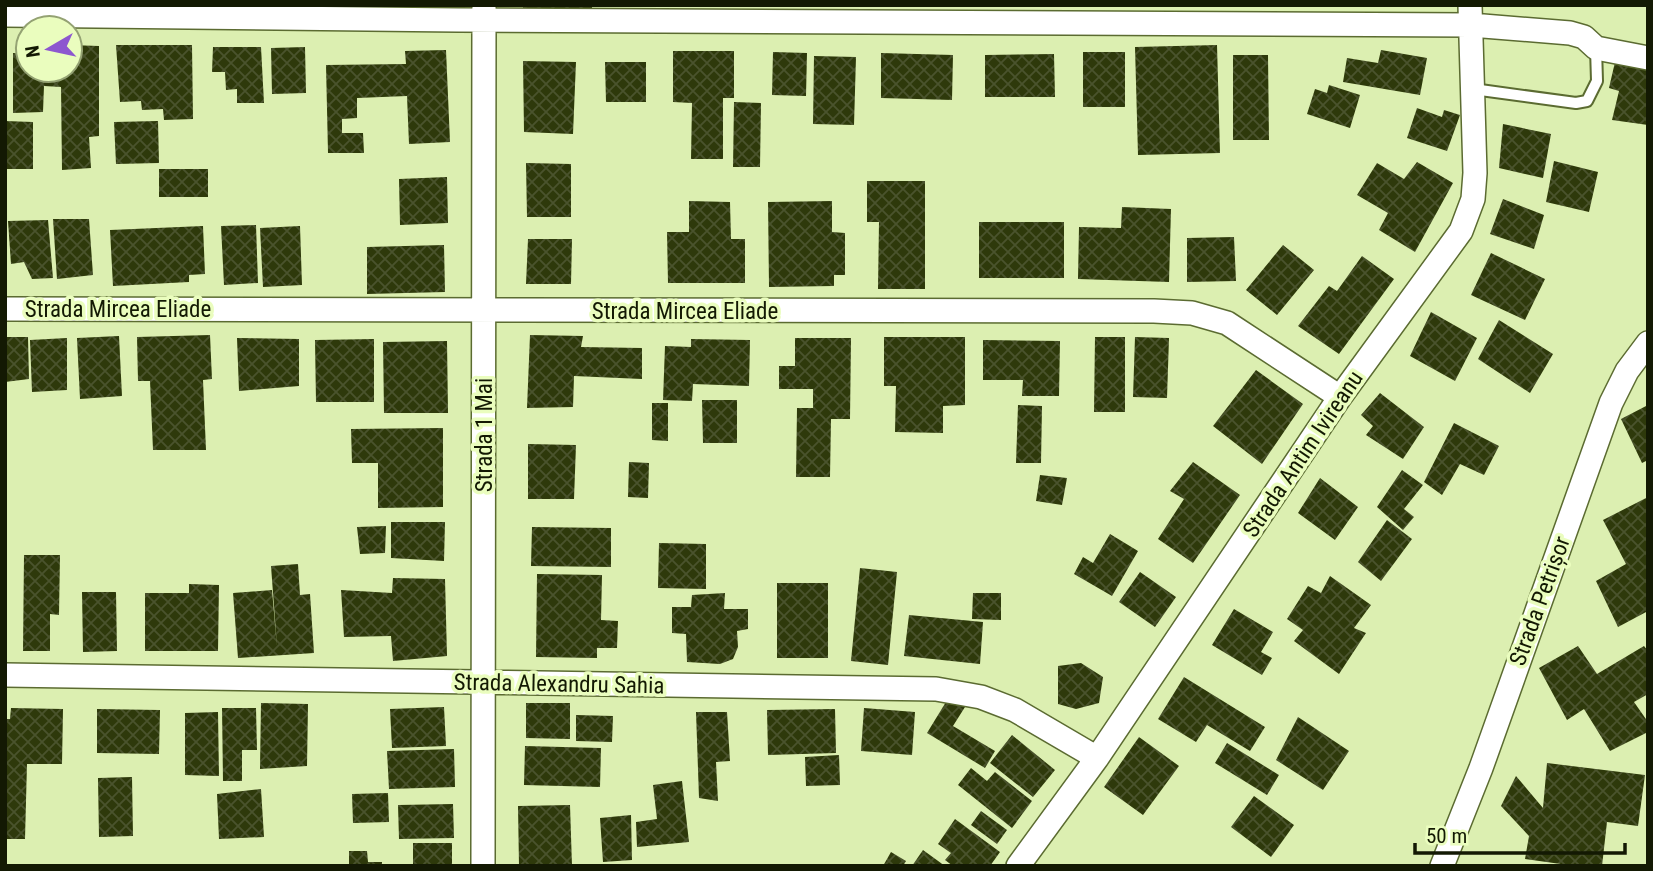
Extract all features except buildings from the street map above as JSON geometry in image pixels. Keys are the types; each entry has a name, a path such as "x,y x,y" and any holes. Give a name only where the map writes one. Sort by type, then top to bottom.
{"street":[{"path":"5,15 484,12 1471,15 1570,33 1584,37 1596,48 1648,58"},
{"name":"Strada 1 Mai","path":"483,866 484,12"},
{"name":"Strada Antim Ivireanu","path":"1018,866 1097,758 1340,397 1461,232 1473,199 1475,173 1471,15"},
{"name":"Strada Mircea Eliade","path":"5,309 1192,313 1227,323 1340,397"},
{"name":"Strada Petrișor","path":"1442,866 1485,755 1611,402 1627,371 1648,343"},
{"name":"Strada Alexandru Sahia","path":"5,675 936,689 981,697 1015,710 1097,758"}],"lane":[{"path":"1473,89 1576,103 1587,101 1597,80 1596,48"}]}
